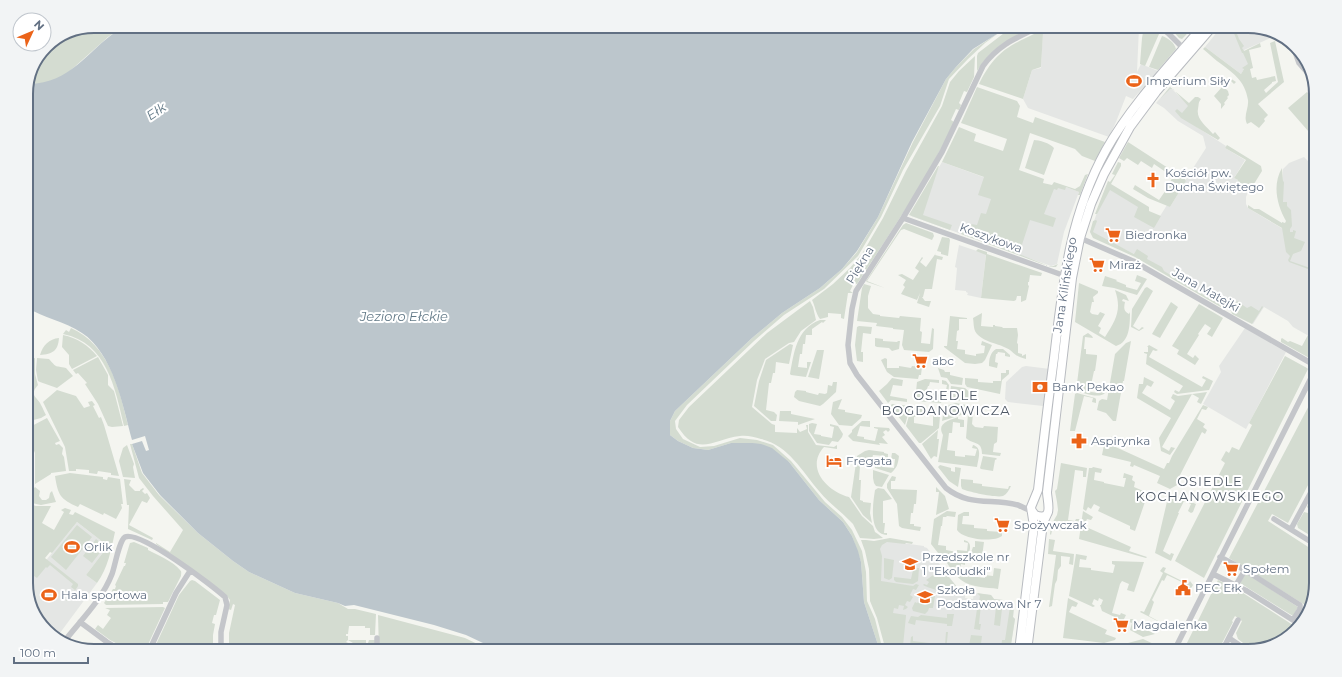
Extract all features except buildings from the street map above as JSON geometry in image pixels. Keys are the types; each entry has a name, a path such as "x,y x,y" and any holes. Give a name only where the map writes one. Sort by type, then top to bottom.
{"street":[{"name":"Piękna","path":"1027,33 1005,44 987,60 942,152 903,218 856,290 852,309 848,349 850,363 857,376 946,488 955,494 968,499 1017,505 1032,511"},
{"path":"1168,33 1184,48"},
{"name":"Jana Kilińskiego","path":"1028,644 1043,523 1048,508 1047,492 1072,278 1080,238 1096,192 1110,162 1153,90 1197,33"},
{"name":"Jana Kilińskiego","path":"1034,501 1038,490 1064,275 1075,225 1082,203 1094,174 1114,137 1131,111 1153,90 1206,33"},
{"path":"1297,57 1299,64 1304,69"},
{"name":"Koszykowa","path":"903,218 1072,278"},
{"name":"Jana Matejki","path":"1080,238 1133,261 1309,363"},
{"path":"1178,644 1309,382"},
{"path":"1291,529 1309,498"},
{"path":"1020,644 1034,526 1032,511 1032,504 1038,499 1043,499 1048,508 1045,515 1040,517 1035,515 1032,511"},
{"name":"Piękna","path":"1017,505 1034,501"},
{"path":"1274,519 1309,541"},
{"path":"67,638 109,582 122,541 126,537 130,536 152,545 190,571 226,599 227,605 221,632 221,644"},
{"path":"1213,574 1236,585 1293,620 1300,608 1300,605 1245,570 1220,557"},
{"path":"1236,585 1245,570"},
{"path":"152,644 176,593 190,571"},
{"path":"1226,644 1238,620"},
{"path":"80,622 110,644"},
{"path":"377,638 377,644"},
{"path":"1229,638 1238,644"}],"shaded area":[{"path":"114,33 53,86 33,93 34,82 43,60 60,43 82,34"},
{"path":"999,33 985,43 949,79 940,106 903,170 881,217 858,256 824,289 784,315 754,341 687,405 675,421 676,429 683,439 700,447 714,446 740,438 757,440 773,445 791,461 825,502 842,517 852,530 862,551 866,572 867,601 875,619 881,644 878,644 864,602 861,562 852,536 843,522 819,500 789,462 753,443 731,443 708,450 693,448 678,441 670,435 670,421 675,411 752,338 782,313 820,288 842,269 857,252 878,217 913,142 946,79 974,49"},
{"path":"1004,33 1023,33 1002,44 989,56 977,71 978,53"},
{"path":"1036,33 1043,33 1041,67 1032,70 1023,99 979,84 990,65 1002,52"},
{"path":"1043,33 1139,33 1137,72 1141,64 1158,71 1133,99 1126,96 1109,137 1028,108 1023,99 1032,70 1041,68"},
{"path":"1143,33 1159,34 1145,66 1140,64"},
{"path":"1175,33 1188,33 1182,39"},
{"path":"1216,33 1248,33 1260,34 1271,37 1244,50 1249,65 1241,74 1205,47"},
{"path":"1234,33 1237,33 1244,46 1242,48 1244,51 1260,43 1261,47 1249,50 1253,68 1250,69 1252,78 1256,77 1257,80 1275,76 1276,81 1272,82 1264,90 1266,93 1278,82 1270,43 1275,41 1284,82 1258,104 1268,115 1259,128 1251,122 1247,124 1246,115 1248,100 1241,82 1233,73 1203,49 1205,47 1241,74 1244,69 1242,68 1248,64"},
{"path":"1162,36 1174,44 1176,49 1158,70 1149,67"},
{"path":"975,56 974,77 967,92 964,91 959,103 961,105 959,110 956,109 951,120 954,122 944,143 933,164 896,224 857,284 854,283 850,291 853,293 848,293 844,319 841,318 841,314 828,313 828,317 820,319 817,315 812,300 833,284 862,254 883,218 906,171 942,106 950,82"},
{"path":"1230,78 1236,82 1234,84 1231,81 1225,88 1229,95 1221,109 1221,104 1214,96"},
{"path":"977,87 1017,101 1020,106 1017,117 1033,123 1035,117 1105,142 1095,161 1082,156 1075,149 1030,133 1019,170 1044,179 1043,183 1052,185 1054,182 1075,189 1080,186 1085,175 1088,174 1080,195 1078,195 1079,192 1066,187 1065,190 1058,188 1057,190 1054,189 1044,214 1056,218 1053,227 1030,220 1019,254 1047,265 961,234 963,228 969,231 971,224 977,225 981,213 986,214 991,199 978,195 984,177 942,162 959,127 976,134 974,141 1003,151 1007,139 961,123"},
{"path":"1170,87 1189,106 1180,116 1226,146 1225,148 1245,160 1234,178 1238,180 1235,184 1248,192 1246,204 1248,208 1283,229 1287,221 1282,212 1283,169 1289,163 1304,157 1309,162 1309,336 1293,327 1288,321 1264,307 1253,324 1136,255 1090,232 1107,185 1142,206 1155,224 1167,205 1170,207 1206,148 1203,136 1178,121 1156,103"},
{"path":"1170,87 1172,89 1170,89 1161,98"},
{"path":"1175,91 1189,103 1195,97 1201,99 1199,102 1199,116 1202,122 1213,134 1215,132 1220,138 1218,140 1181,118 1175,111 1177,109 1182,113 1188,106"},
{"path":"1307,92 1309,94 1309,132 1288,108"},
{"path":"1034,140 1044,142 1054,148 1044,175 1025,168"},
{"path":"1128,142 1185,179 1186,181 1170,207 1148,198 1133,189 1135,185 1159,200 1173,177 1154,164 1152,168 1141,161 1138,165 1127,158 1124,161 1119,158"},
{"path":"1227,145 1261,166 1262,171 1249,192 1236,184 1238,180 1234,178 1246,160 1225,148"},
{"path":"942,162 1027,193 1054,187 1066,187 1079,192 1064,232 1057,264 1051,266 911,216"},
{"path":"1118,162 1121,163 1121,166 1111,184 1149,207 1149,211 1161,216 1154,228 1134,217 1138,207 1110,190 1097,214 1095,214 1108,181 1110,182 1115,175 1112,174"},
{"path":"938,166 923,215 952,225 950,230 909,215"},
{"path":"1282,168 1284,182 1283,202 1287,202 1287,206 1291,210 1292,226 1290,232 1293,232 1293,230 1296,231 1294,238 1305,242 1301,251 1293,254 1290,261 1309,268 1309,269 1289,262 1288,260 1290,256 1286,252 1282,228 1248,208 1248,205 1254,209 1259,209 1282,223 1285,223 1286,221 1278,202 1276,188"},
{"path":"1093,221 1097,221 1093,232 1134,254 1137,249 1148,256 1147,259 1162,267 1164,271 1207,297 1209,294 1227,305 1224,309 1135,257 1093,238 1090,232"},
{"path":"906,223 933,233 934,236 932,240 904,229 901,230 867,281 885,288 867,282 866,281 903,225"},
{"path":"942,237 949,238 950,240 948,256 937,251"},
{"path":"959,245 986,254 981,298 967,295 968,293 966,291 955,290 957,268 955,267"},
{"path":"978,249 987,252 987,254 1042,273 1041,276 1030,275 1026,300 1021,302 1021,296 1017,296 1016,300 1014,301 981,298 986,255 976,251"},
{"path":"936,253 935,255 943,257 942,260 937,259 932,289 925,289 922,297 925,301 931,301 929,307 917,303 920,293 917,300 901,294 905,287 903,285 906,280 898,275 902,274 913,280 919,271 915,268 922,257 923,258 920,262 926,267"},
{"path":"1137,275 1147,279 1137,295 1102,286 1105,276 1117,280 1116,281 1126,285 1126,287 1137,290 1141,283 1135,281"},
{"path":"1079,283 1098,291 1098,293 1093,297 1094,302 1092,302 1090,312 1098,315 1100,312 1105,314 1098,326 1101,328 1099,333 1105,337 1117,315 1118,303 1115,290 1126,295 1129,301 1123,299 1122,301 1125,302 1124,307 1126,312 1129,314 1130,312 1129,327 1127,337 1121,344 1116,346 1075,322"},
{"path":"864,284 871,286 868,296 868,308 873,314 899,318 900,316 921,318 921,343 930,344 932,328 934,329 933,349 929,352 904,350 902,345 904,330 876,326 877,323 857,321 862,288"},
{"path":"1147,287 1153,291 1133,326 1139,330 1142,327 1144,328 1139,331 1131,327 1132,309"},
{"path":"810,301 816,320 801,331 794,342 789,343 765,359 757,380 752,407 775,425 775,432 797,433 797,428 800,432 807,429 806,425 808,425 808,432 816,445 834,447 837,445 837,449 824,447 819,455 817,463 821,478 833,490 849,497 862,516 873,526 875,532 883,538 860,538 853,524 822,495 794,460 771,442 743,436 714,443 699,444 692,442 678,427 679,420 689,407 767,333"},
{"path":"1237,301 1247,308 1251,306 1259,311 1262,306 1263,307 1252,324 1232,314 1231,311"},
{"path":"1171,302 1178,307 1160,338 1152,334"},
{"path":"1199,304 1223,318 1212,337 1207,334 1211,328 1205,324 1198,334 1199,335 1187,354 1193,358 1195,355 1199,359 1195,365 1177,354 1179,350 1172,346"},
{"path":"982,313 981,326 993,327 993,325 995,325 1003,328 1017,328 1018,353 1022,354 1022,356 1026,354 1026,359 1018,356 1008,349 984,339 975,332 973,318"},
{"path":"950,316 967,318 959,319 959,330 957,331 956,341 958,341 957,349 965,350 965,354 976,356 976,354 984,353 985,346 981,345 982,341 992,345 982,363 965,363 944,347 947,346"},
{"path":"820,320 826,320 812,329 812,335 806,335 802,354 800,354 798,367 807,368 807,362 811,362 806,377 791,375 795,350 801,336 806,329"},
{"path":"857,327 872,327 871,334 863,333 861,352 863,352 863,362 857,361 855,345"},
{"path":"71,328 95,345 103,356 116,383 128,425 124,426 117,397 107,369 90,347 78,339 63,334 66,330 69,332"},
{"path":"1245,328 1286,352 1246,429 1203,404 1221,372 1219,366"},
{"path":"1088,333 1093,338 1085,337 1084,349 1086,349 1086,354 1097,355 1090,390 1091,392 1099,393 1100,388 1106,390 1105,393 1099,396 1076,391 1083,336"},
{"path":"63,335 82,342 97,356 72,369 69,364 69,355 62,347"},
{"path":"1308,335 1309,358 1281,342 1281,339 1282,338 1288,342 1290,341 1302,346"},
{"path":"59,338 54,351 48,354 40,355 47,343"},
{"path":"875,338 883,339 883,341 900,341 899,349 892,351 889,348 877,347 875,346"},
{"path":"1131,341 1116,421 1113,421 1106,413 1097,410 1099,401 1102,399 1107,400 1115,354 1126,343"},
{"path":"790,344 793,345 789,364 776,362 775,373 773,373 771,383 769,383 766,410 774,412 777,415 776,421 771,421 754,406 759,381 766,360"},
{"path":"1149,345 1158,350 1153,350 1149,357 1202,387 1206,380 1202,378 1203,376 1213,381 1209,390 1177,394 1174,392 1175,390 1179,392 1183,386 1146,364 1147,354 1144,352 1148,352 1147,347"},
{"path":"996,349 1003,349 1010,355 1010,357 1005,356 1005,353 998,352 996,354 995,362 998,363 997,368 989,366 990,356"},
{"path":"817,350 824,350 819,379 808,377"},
{"path":"1285,356 1308,369 1204,578 1175,561 1225,463 1221,460 1226,451 1229,453 1232,447 1239,450 1252,425 1249,423"},
{"path":"98,357 108,375 108,385 114,391 123,426 108,426 98,404 85,384 87,383 78,373 76,374 73,370"},
{"path":"35,358 35,374 38,385 34,394 40,402 46,415 33,420 33,359"},
{"path":"37,358 49,359 56,366 66,368 73,376 57,388 38,381 36,370"},
{"path":"885,358 887,359 887,368 899,368 899,366 911,368 912,366 922,367 921,375 919,375 918,379 894,377 887,372 881,360"},
{"path":"1026,366 1050,369 1045,405 1043,406 1008,402 1005,399 1006,382 1022,367"},
{"path":"938,368 944,370 945,372 950,372 950,375 963,378 962,385 951,384 947,378 941,377"},
{"path":"1006,370 1009,370 1009,374 1002,380 1000,394 967,387 965,384 965,378 978,379 978,382 993,383 993,381 1001,381 1001,373 1006,373"},
{"path":"1144,377 1154,382 1151,387 1147,385 1142,393 1170,410 1175,401 1171,398 1173,394 1178,396 1192,394 1162,447 1169,451 1171,447 1175,448 1170,455 1161,451 1159,438 1171,418 1137,398 1139,384 1143,384"},
{"path":"892,378 903,380 902,386 893,385 890,396 907,399 907,402 891,400 888,403 879,391"},
{"path":"925,379 939,380 939,383 930,382 928,386 926,392 934,394 945,395 947,385 942,384 942,380 946,381 949,385 948,396 942,400 941,403 915,401 917,382"},
{"path":"833,382 837,382 836,392 820,406 799,401 794,397 797,390 818,395 819,393 825,394 827,393 828,385 832,386"},
{"path":"951,386 965,388 979,401 965,399 962,401 956,400 949,402"},
{"path":"57,390 76,396 84,408 90,406 88,402 92,401 95,405 93,406 99,418 101,417 104,425 119,476 98,471 97,474 89,473 89,470 76,469 76,471 69,471 65,447 43,402"},
{"path":"1207,392 1201,404 1197,402 1199,398 1192,394"},
{"path":"1077,393 1095,398 1096,403 1092,402 1093,398 1084,396 1075,431 1070,431 1075,394"},
{"path":"842,399 838,409 845,410 845,412 862,415 861,418 852,426 839,425 831,414 833,402"},
{"path":"956,403 966,405 965,412 961,415 942,421 944,409 949,405"},
{"path":"892,404 912,406 905,425 890,406"},
{"path":"1203,405 1208,407 1206,410 1202,409 1197,419 1205,424 1203,427 1207,430 1205,434 1202,432 1178,479 1181,481 1179,484 1170,489 1157,483 1160,476 1134,465 1133,467 1130,466 1131,462 1102,455 1104,445 1112,436 1109,444 1164,469"},
{"path":"1309,406 1309,483 1288,523 1272,514 1268,521 1309,547 1308,595 1306,603 1303,610 1298,619 1305,605 1229,558"},
{"path":"914,408 925,409 925,413 917,413 916,417 914,417 914,423 933,426 933,415 940,416 939,428 921,443 919,443 906,426 910,412"},
{"path":"780,411 791,411 791,414 815,419 798,425 798,422 779,421"},
{"path":"968,414 973,414 972,424 975,427 998,427 997,442 994,444 993,452 1001,453 1000,456 982,454 982,450 979,445 966,438"},
{"path":"958,417 958,419 964,420 964,427 960,427 960,423 953,422 952,433 949,433 947,450 955,451 955,456 975,456 977,449 972,448 973,445 976,446 979,451 977,467 938,462 943,435 941,428 951,419"},
{"path":"47,418 60,441 55,443 56,445 59,444 63,448 62,454 64,457 66,471 51,473 35,484 35,453 33,449 33,425"},
{"path":"862,421 870,421 870,427 860,426 857,436 875,441 878,429 874,427 889,428 890,430 888,432 886,430 883,432 885,435 882,437 888,444 879,443 880,445 853,441 848,436"},
{"path":"809,424 817,424 814,434 832,438 834,427 830,426 830,424 838,426 843,434 842,437 838,442 832,441 829,445 817,443 809,431"},
{"path":"938,430 937,439 939,439 937,457 934,456 931,459 922,444"},
{"path":"130,444 132,444 142,473 159,495 198,533 233,561 249,572 295,593 338,603 348,609 355,609 376,614 375,635 370,635 370,628 365,628 365,626 349,626 348,634 346,634 346,636 348,636 348,640 346,642 351,644 229,644 229,633 235,605 233,604 231,610 228,609 230,600 227,596 156,544 170,552 183,530 139,478"},
{"path":"127,445 134,464 133,467 135,478 123,477 119,461 123,448"},
{"path":"869,450 888,454 888,458 885,458 885,456 873,455 872,459 864,458 863,466 860,466 860,500 871,503 870,513 872,523 863,515 851,497 857,456"},
{"path":"892,453 899,456 897,466 891,473 875,468 875,464 883,465 883,467 894,468 895,459 891,459"},
{"path":"983,456 997,459 995,460 993,471 980,468"},
{"path":"1061,463 1087,468 1086,477 1083,477 1083,471 1075,470 1068,520 1075,521 1076,519 1080,519 1079,524 1055,521 1051,535 1051,525 1057,515 1058,510 1055,491 1057,489"},
{"path":"940,465 951,468 951,471 955,472 955,467 961,468 958,487 949,481 938,467"},
{"path":"1093,467 1102,469 1101,473 1095,472 1094,480 1124,487 1126,478 1123,478 1124,473 1133,476 1132,480 1135,482 1134,487 1148,493 1135,531 1130,529 1130,526 1098,511 1100,507 1094,504 1091,509 1088,507 1086,511 1083,509 1089,468"},
{"path":"873,470 889,475 882,487 876,486 874,483"},
{"path":"70,473 103,477 103,479 107,480 108,477 120,479 123,504 121,504 122,508 116,519 104,513 103,515 80,504 78,507 61,496 57,488 55,476"},
{"path":"892,476 896,477 895,481 891,481 891,489 917,490 916,504 914,504 913,513 911,513 910,524 921,527 920,531 902,528 899,526 897,504 887,488 887,484"},
{"path":"124,479 131,480 129,485 135,491 140,491 143,488 144,489 142,491 145,494 147,493 150,498 147,503 142,501 129,525 153,538 152,540 128,529 129,505 127,505"},
{"path":"961,479 973,480 973,483 982,484 982,486 1008,489 1009,486 1011,486 1007,493 1003,496 989,495 962,489"},
{"path":"35,487 40,491 39,496 42,500 49,498 52,491 56,502 41,505 33,503 33,489"},
{"path":"936,487 945,496 949,509 936,515 939,492 936,492"},
{"path":"878,488 884,489 892,499 883,501 883,523 885,523 884,533 887,533 887,535 881,533 874,524 873,502 875,490"},
{"path":"1169,493 1196,504 1193,512 1191,513 1188,511 1191,504 1184,501 1178,513 1163,551 1170,555 1171,553 1174,554 1171,561 1155,553"},
{"path":"33,505 51,506 42,523 54,530 64,512 61,510 65,508 71,510 69,514 73,515 75,512 115,532 106,565 97,583 86,575 108,546 77,522 52,553 50,552 45,558 78,584 78,586 68,601 66,601 75,590 71,587 73,584 50,565 47,568 46,567 37,578 34,576 33,577"},
{"path":"947,511 956,512 955,517 943,517 938,545 946,546 946,550 957,552 957,550 967,551 968,543 964,542 964,540 967,541 970,544 970,547 967,555 964,557 942,558 931,544 934,519"},
{"path":"1083,511 1093,517 1091,520 1087,519 1084,526 1131,547 1129,551 1147,557 1146,558 1079,539"},
{"path":"964,512 969,512 969,516 963,516 962,524 974,525 974,528 987,529 987,531 1002,532 1002,536 985,540 971,538 960,533 957,530 958,515"},
{"path":"1304,512 1308,513 1309,512 1309,535 1298,528 1297,524"},
{"path":"77,522 108,546 86,575 97,583 60,634 48,623 39,610 34,595 33,576"},
{"name":"Orlik","path":"77,525 92,537 66,570 51,557"},
{"path":"890,538 913,542 912,544 905,544 887,542 882,545 880,549 882,556 881,581 913,586 916,584 919,585 916,590 913,589 910,595 913,597 910,602 907,601 905,605 908,607 906,609 903,610 904,606 899,605 898,609 894,608 893,613 906,615 903,644 884,644 877,618 870,601 869,569 861,540 874,541"},
{"path":"96,539 105,546 92,563 83,556"},
{"name":"Szkoła Podstawowa Nr 7","path":"889,539 902,543 924,546 957,587 957,590 966,592 965,598 973,599 974,593 991,595 994,599 1003,600 1003,607 1014,607 1013,617 1015,619 1011,644 893,644 880,590 878,545"},
{"path":"1049,539 1055,540 1053,551 1074,554 1073,565 1069,564 1070,557 1061,556 1061,566 1058,570 1052,606 1049,607 1056,555 1048,554"},
{"path":"975,541 984,542 982,557 979,560 973,559 973,557 969,558 973,547 975,547"},
{"path":"134,542 148,548 148,550 169,561 181,571 181,576 168,602 163,602 163,604 106,605 104,603 113,589 115,589 115,585 126,563 124,563 130,543"},
{"path":"1076,554 1087,556 1086,560 1080,559 1079,567 1113,573 1115,565 1112,564 1112,561 1144,562 1134,592 1127,590 1129,584 1122,581 1120,584 1112,613 1120,615 1121,613 1126,615 1123,621 1102,611 1100,605 1103,600 1099,598 1098,601 1094,599 1092,604 1095,606 1093,607 1069,596"},
{"path":"884,558 894,560 892,578 889,580 884,578"},
{"path":"947,560 965,561 965,565 961,564 960,572 971,574 971,576 985,578 985,575 993,576 994,568 1001,569 998,589 974,586 965,583 954,572 947,563"},
{"path":"1163,567 1166,568 1164,572 1188,584 1190,581 1193,585 1189,592 1187,591 1190,586 1167,575 1164,581 1162,580 1152,600 1154,602 1149,616 1171,628 1140,612 1144,612 1163,573 1160,571"},
{"path":"919,568 918,581 913,584 896,582 894,580 894,577 911,579 913,570 916,570"},
{"path":"942,569 957,588 941,591 923,585 927,585 929,582 926,580"},
{"path":"1246,573 1298,607 1293,616 1240,583"},
{"path":"1218,580 1243,593 1292,625 1282,634 1264,642 1244,644 1238,639 1236,633 1242,621 1235,616 1222,644 1186,644"},
{"path":"190,581 195,581 220,600 212,623 215,624 213,644 156,644 179,595"},
{"path":"928,593 930,597 935,596 933,608 929,608 925,614 913,611 912,608 915,602 917,603"},
{"path":"977,593 991,595 994,599 1003,600 1000,626 994,625 996,607 981,605 979,624 981,624 980,630 974,629 980,596"},
{"path":"1068,598 1078,603 1076,607 1072,606 1069,612 1107,630 1105,634 1116,638 1115,640 1104,643 1063,638"},
{"path":"1010,607 1014,607 1013,617 1015,619 1011,644 1002,644 1002,640 1005,640"},
{"path":"105,608 165,608 148,644 118,644 95,629 98,625 103,629 111,618 107,615 110,610"},
{"path":"947,614 954,614 952,626 916,620 915,625 908,623 911,616 918,617 921,615 947,618"},
{"path":"378,615 465,638 477,644 379,644"},
{"path":"1130,619 1135,619 1133,623 1155,634 1143,637 1130,630 1132,623 1129,622"},
{"path":"946,632 948,632 947,644 945,644"},
{"path":"971,635 982,636 981,644 969,644"},
{"path":"913,636 913,641 937,644 910,644 911,637"},
{"path":"1143,639 1154,644 1128,644"},
{"path":"348,640 366,640 366,643 368,643 369,640 376,640 376,644 353,643"}],"water":[{"name":"Jezioro Ełckie","path":"114,33 998,33 973,49 946,79 912,142 878,217 857,251 842,269 820,288 782,313 752,338 675,411 670,421 670,435 678,441 693,448 708,450 731,443 761,444 772,448 789,462 819,500 843,522 852,536 861,562 864,602 878,644 485,644 466,635 434,625 354,605 345,606 295,593 249,572 233,561 198,533 160,495 143,473 132,444 142,441 146,451 149,450 145,436 132,440 115,381 102,353 93,342 82,333 61,322 33,311 34,83 56,78 67,72"}],"place":[{"name":"Imperium Siły","path":"1134,81"},
{"name":"Kościół pw. Ducha Świętego","path":"1153,180"},
{"name":"Biedronka","path":"1113,235"},
{"name":"Miraż","path":"1097,265"},
{"name":"abc","path":"920,361"},
{"name":"Bank Pekao","path":"1040,387"},
{"name":"Aspirynka","path":"1079,441"},
{"name":"Fregata","path":"834,461"},
{"name":"Spożywczak","path":"1002,525"},
{"name":"Orlik","path":"72,547"},
{"name":"Przedszkole nr 1 \"Ekoludki\"","path":"910,564"},
{"name":"Społem","path":"1231,569"},
{"name":"PEC Ełk","path":"1183,588"},
{"name":"Hala sportowa","path":"49,595"},
{"name":"Szkoła Podstawowa Nr 7","path":"925,597"},
{"name":"Magdalenka","path":"1121,625"}],"district":[{"name":"OSIEDLE BOGDANOWICZA","path":"946,402"},
{"name":"OSIEDLE KOCHANOWSKIEGO","path":"1210,488"}],"water label":[{"name":"Ełk","path":"156,111"}]}
